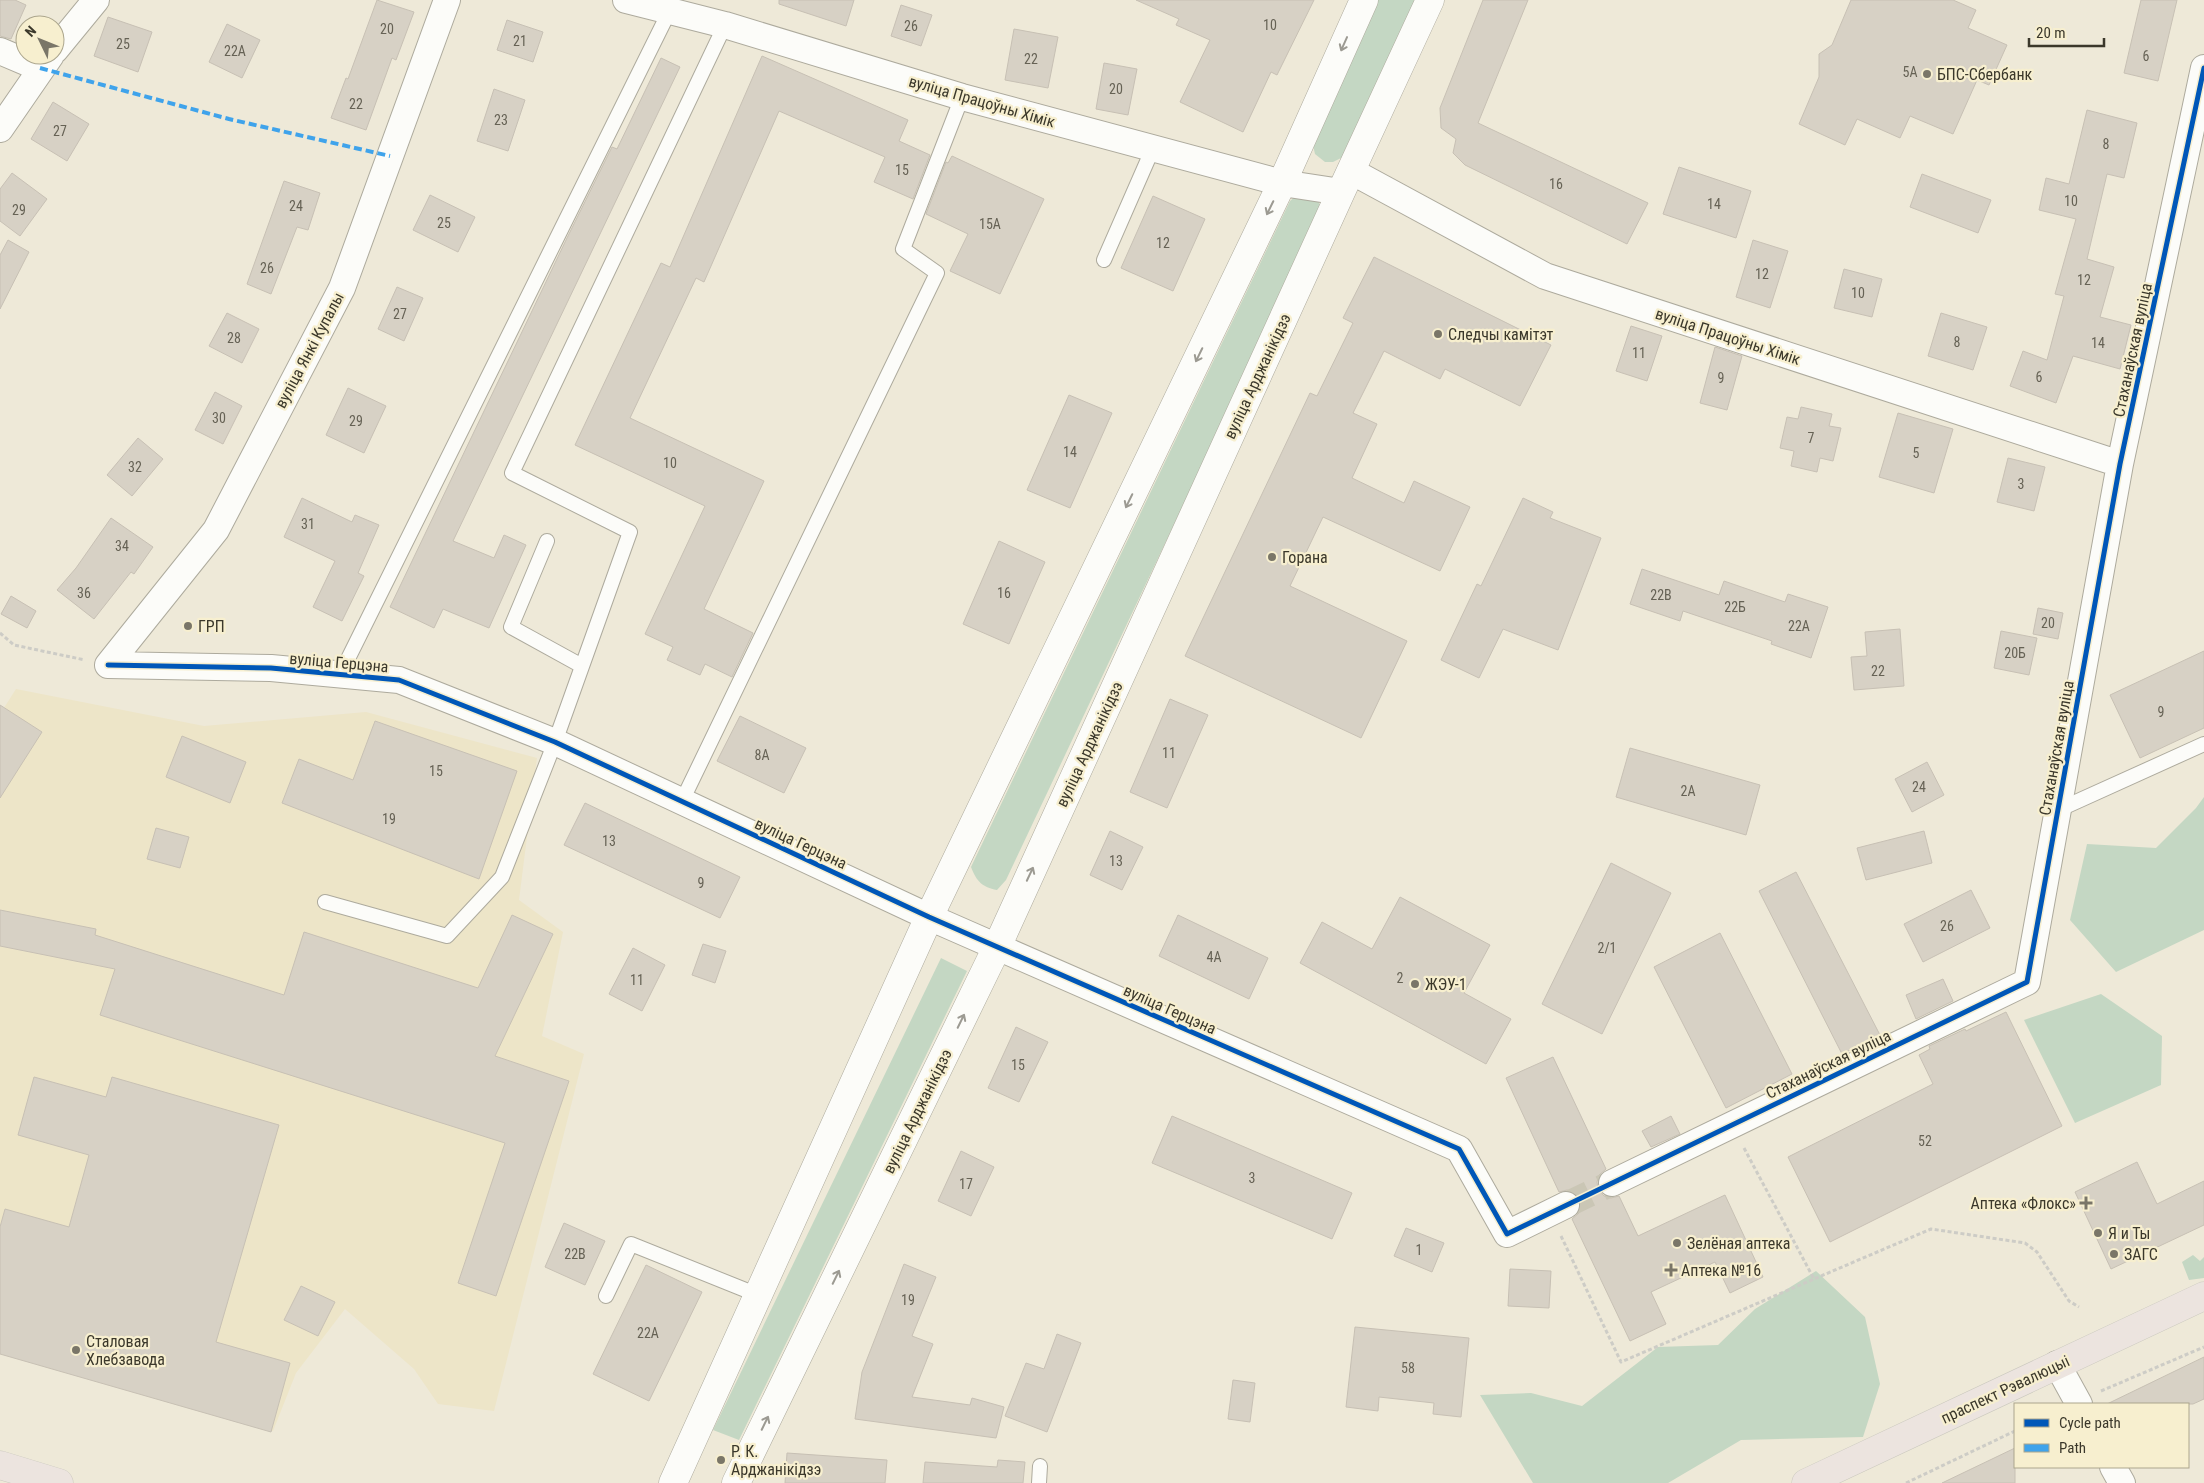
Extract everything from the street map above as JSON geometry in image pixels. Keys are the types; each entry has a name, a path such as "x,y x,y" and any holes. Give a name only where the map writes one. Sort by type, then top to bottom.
{"main road":[{"path":"673,1483 929,917 1282,183 1364,0"},
{"name":"вуліца Арджанікідзэ","path":"736,1483 996,947 1430,0"},
{"name":"праспект Рэвалюцыі","path":"1806,1483 2204,1296"},
{"path":"0,1465 49,1482"}],"street":[{"path":"65,38 96,0"},
{"name":"вуліца Янкі Купалы","path":"108,665 216,530 342,288 447,0"},
{"name":"вуліца Працоўны Хімік","path":"626,0 725,25 962,97 1282,183 1346,182 1545,276 2120,464"},
{"path":"0,51 15,53"},
{"path":"0,129 44,65"},
{"name":"Стаханаўская вуліца","path":"1612,1183 2027,982 2120,464 2204,68"},
{"name":"вуліца Герцэна","path":"108,665 271,668 399,680 555,742 929,917 1459,1149 1507,1234 1558,1209"},
{"path":"2057,1364 2078,1402"},
{"path":"2114,1468 2122,1483"}],"lane":[{"path":"340,675 669,12"},
{"path":"325,902 447,936 502,877 555,742 630,532 512,473 725,25"},
{"path":"682,801 938,273 903,249 962,97"},
{"path":"1104,260 1154,148"},
{"path":"547,541 511,627 582,666"},
{"path":"2058,810 2204,744"},
{"path":"606,1296 631,1244 758,1295"},
{"path":"1039,1483 1040,1466"}],"path":[{"path":"0,633 14,644 108,665"},
{"path":"1732,1125 1814,1279"},
{"path":"1558,1209 1621,1362 1931,1229 2025,1243 2038,1252 2069,1301 2079,1307"},
{"path":"2078,1402 2204,1347"},
{"path":"1906,1483 2014,1430"}],"shaded area":[{"path":"16,689 204,726 366,712 537,758 519,900 563,932 542,1036 584,1054 494,1411 438,1404 414,1369 345,1309 296,1373 273,1431 0,1346 0,788 2,711"}],"green space":[{"path":"1378,0 1417,0 1345,156 1333,162 1325,162 1315,154 1312,141"},
{"path":"1298,194 1318,200 1322,211 1006,880 997,890 987,887 978,880 971,867 1290,201"},
{"path":"2204,797 2204,930 2116,972 2070,920 2087,844 2156,848 2196,808"},
{"path":"941,958 967,971 739,1440 713,1430"},
{"path":"2101,994 2162,1036 2161,1085 2075,1123 2024,1020"},
{"path":"2193,1255 2200,1261 2204,1257 2204,1278 2189,1280 2182,1262"},
{"path":"1816,1271 1865,1317 1880,1384 1863,1437 1741,1440 1668,1483 1533,1483 1480,1395 1531,1393 1582,1406 1658,1347 1718,1345 1755,1309"}],"building":[{"path":"0,0 15,0 26,5 22,15 15,15 15,30 11,39 0,36"},
{"path":"377,0 414,12 396,60 392,58 366,130 331,118 346,78 348,79"},
{"path":"779,0 854,0 846,26 779,4"},
{"path":"1136,0 1314,0 1277,75 1271,72 1243,132 1180,102 1210,40 1176,25 1179,19"},
{"path":"1483,0 1528,0 1478,123 1648,203 1627,244 1465,165 1453,153 1456,139 1441,128 1440,108"},
{"path":"1851,0 1953,0 1976,10 1968,28 2007,45 1989,85 1977,80 1953,134 1910,116 1900,138 1857,119 1845,145 1799,124 1819,77 1819,54 1832,45"},
{"path":"2141,0 2177,0 2158,81 2124,73"},
{"path":"901,5 932,15 921,46 891,36"},
{"path":"108,17 152,32 138,72 94,56"},
{"path":"507,20 543,32 533,62 497,50"},
{"path":"227,24 260,40 242,78 209,62"},
{"path":"1014,29 1058,37 1048,88 1005,80"},
{"path":"762,56 908,120 899,141 930,155 913,199 874,182 885,157 779,111 704,282 696,278 630,418 764,481 704,609 753,633 732,677 705,664 700,675 667,660 673,647 645,634 705,506 575,445 661,263 670,267"},
{"path":"661,58 680,67 453,541 494,558 504,535 526,545 489,628 443,609 434,628 390,607 567,238 612,147 617,149"},
{"path":"1104,63 1137,69 1128,115 1096,109"},
{"path":"494,89 525,100 508,151 477,141"},
{"path":"53,102 89,124 67,161 31,139"},
{"path":"2087,110 2137,123 2124,178 2107,174 2087,259 2114,267 2100,317 2131,325 2120,369 2073,356 2056,403 2010,386 2023,351 2047,360 2064,296 2055,294 2076,219 2039,210 2046,178 2069,184"},
{"path":"952,156 1044,199 1000,294 950,271 968,234 926,214 946,162 948,163"},
{"path":"1679,167 1751,191 1736,238 1663,214"},
{"path":"12,173 47,199 20,236 0,221 0,189"},
{"path":"1922,174 1991,200 1978,233 1910,207"},
{"path":"284,181 320,193 308,230 297,227 271,294 247,284"},
{"path":"430,195 475,217 458,252 413,230"},
{"path":"1153,196 1205,219 1173,291 1121,268"},
{"path":"8,240 29,252 0,309 0,255"},
{"path":"1753,240 1788,251 1770,308 1736,297"},
{"path":"1374,257 1551,345 1520,406 1445,369 1440,379 1384,351 1353,413 1377,424 1352,478 1404,503 1414,481 1470,507 1440,571 1323,517 1290,586 1407,641 1361,738 1185,656 1310,393 1317,396 1353,323 1343,318"},
{"path":"1844,269 1882,279 1872,317 1834,308"},
{"path":"397,287 423,298 404,341 378,329"},
{"path":"227,313 259,329 242,363 209,346"},
{"path":"1941,313 1987,327 1973,370 1928,356"},
{"path":"1631,326 1662,336 1647,381 1616,371"},
{"path":"1715,347 1742,356 1727,410 1700,403"},
{"path":"348,388 386,406 364,453 326,435"},
{"path":"215,392 242,406 223,444 195,430"},
{"path":"1069,395 1112,413 1070,508 1027,490"},
{"path":"1801,407 1832,414 1829,426 1841,428 1833,461 1820,458 1817,472 1791,466 1794,451 1780,448 1787,417 1798,419"},
{"path":"1898,413 1953,429 1934,493 1879,477"},
{"path":"138,438 163,459 132,496 107,475"},
{"path":"2008,458 2045,467 2034,511 1997,502"},
{"path":"302,498 352,522 355,515 379,525 358,573 364,576 342,621 313,607 335,561 284,537"},
{"path":"1523,498 1553,512 1550,518 1601,538 1558,650 1503,629 1479,678 1441,660 1477,584 1481,586"},
{"path":"111,518 153,547 134,574 131,572 94,619 57,590 76,568"},
{"path":"999,541 1045,562 1009,644 963,624"},
{"path":"1642,569 1719,595 1724,581 1785,602 1788,594 1828,607 1811,658 1771,644 1772,641 1683,611 1680,621 1630,604"},
{"path":"11,596 36,611 27,628 1,614"},
{"path":"2038,608 2063,613 2058,639 2033,634"},
{"path":"1900,629 1904,686 1854,690 1851,657 1867,656 1865,632"},
{"path":"2001,631 2037,638 2029,675 1994,668"},
{"path":"2204,651 2204,728 2140,758 2110,695"},
{"path":"1170,699 1208,715 1167,808 1130,792"},
{"path":"0,705 42,732 0,798"},
{"path":"740,716 806,748 784,793 717,761"},
{"path":"375,721 517,771 479,879 282,803 299,759 353,780"},
{"path":"182,736 246,762 230,803 166,777"},
{"path":"1630,748 1760,785 1746,835 1616,797"},
{"path":"1927,762 1944,795 1912,812 1895,779"},
{"path":"585,803 740,877 720,918 564,845"},
{"path":"156,828 189,837 180,868 147,859"},
{"path":"1110,831 1143,847 1122,890 1090,875"},
{"path":"1924,831 1932,863 1866,880 1857,848"},
{"path":"1611,863 1671,893 1602,1034 1542,1004"},
{"path":"1796,872 1880,1035 1842,1054 1759,891"},
{"path":"1971,890 1990,928 1923,962 1904,924"},
{"path":"1400,897 1490,945 1464,993 1511,1019 1486,1064 1300,963 1322,922 1372,949"},
{"path":"0,910 96,929 95,935 284,995 304,932 478,988 512,915 553,934 495,1056 569,1081 496,1296 458,1283 505,1143 100,1015 115,969 0,946"},
{"path":"1178,915 1268,958 1249,999 1159,956"},
{"path":"1720,933 1792,1074 1726,1108 1654,967"},
{"path":"703,944 726,951 715,983 692,975"},
{"path":"633,948 665,965 642,1011 609,994"},
{"path":"1943,979 1953,1001 1916,1019 1906,995"},
{"path":"2006,1012 2062,1126 1830,1242 1788,1157 1933,1084 1919,1055 1930,1049 1929,1046"},
{"path":"1016,1027 1048,1042 1019,1102 988,1088"},
{"path":"1553,1057 1606,1169 1599,1175 1598,1189 1604,1196 1611,1198 1619,1196 1638,1236 1725,1195 1763,1277 1730,1293 1715,1262 1651,1292 1666,1324 1630,1341 1572,1219 1579,1213 1580,1199 1574,1192 1567,1190 1559,1192 1506,1078"},
{"path":"34,1077 106,1097 112,1077 279,1125 216,1342 290,1363 271,1432 0,1354 0,1227 5,1209 69,1227 89,1155 18,1135"},
{"path":"1172,1116 1352,1193 1332,1239 1152,1163"},
{"path":"1671,1116 1680,1134 1651,1147 1642,1131"},
{"path":"961,1151 994,1167 971,1216 938,1201"},
{"path":"2137,1162 2157,1204 2204,1181 2204,1225 2111,1269 2075,1192"},
{"path":"564,1223 605,1241 585,1285 545,1267"},
{"path":"1406,1228 1444,1243 1432,1272 1394,1256"},
{"path":"904,1264 936,1277 912,1336 933,1344 912,1397 970,1405 972,1398 1004,1407 996,1438 855,1419 862,1372"},
{"path":"646,1265 702,1292 649,1401 593,1374"},
{"path":"1510,1269 1551,1271 1549,1308 1508,1306"},
{"path":"301,1286 335,1302 318,1336 284,1320"},
{"path":"1355,1327 1469,1338 1461,1417 1433,1414 1434,1403 1379,1397 1378,1411 1346,1407"},
{"path":"1057,1334 1081,1343 1047,1432 1005,1416 1026,1363 1044,1369"},
{"path":"2204,1357 2204,1399 2193,1404 2109,1403"},
{"path":"1233,1380 1255,1383 1250,1422 1228,1419"},
{"path":"2014,1448 2015,1483 1942,1483"},
{"path":"787,1453 887,1460 885,1483 785,1483"},
{"path":"998,1460 1025,1462 1023,1483 923,1483 925,1462 997,1467"}],"tunnel":[{"path":"1566,1205 1612,1183"}],"marked path":[{"path":"40,68 229,119 390,156"}],"cycle path":[{"path":"108,665 271,668 399,680 555,742 929,917 1459,1149 1507,1234 2027,982 2120,464 2204,68"}],"place":[{"name":"БПС-Сбербанк","path":"1927,74"},
{"name":"Следчы камітэт","path":"1438,334"},
{"name":"Горана","path":"1272,557"},
{"name":"ГРП","path":"188,626"},
{"name":"ЖЭУ-1","path":"1415,984"},
{"name":"Аптека «Флокс»","path":"2086,1203"},
{"name":"Я и Ты","path":"2098,1233"},
{"name":"Зелёная аптека","path":"1677,1243"},
{"name":"ЗАГС","path":"2114,1254"},
{"name":"Аптека №16","path":"1671,1270"},
{"name":"Сталовая Хлебзавода","path":"76,1350"},
{"name":"Р. К. Арджанікідзэ","path":"721,1460"}]}
